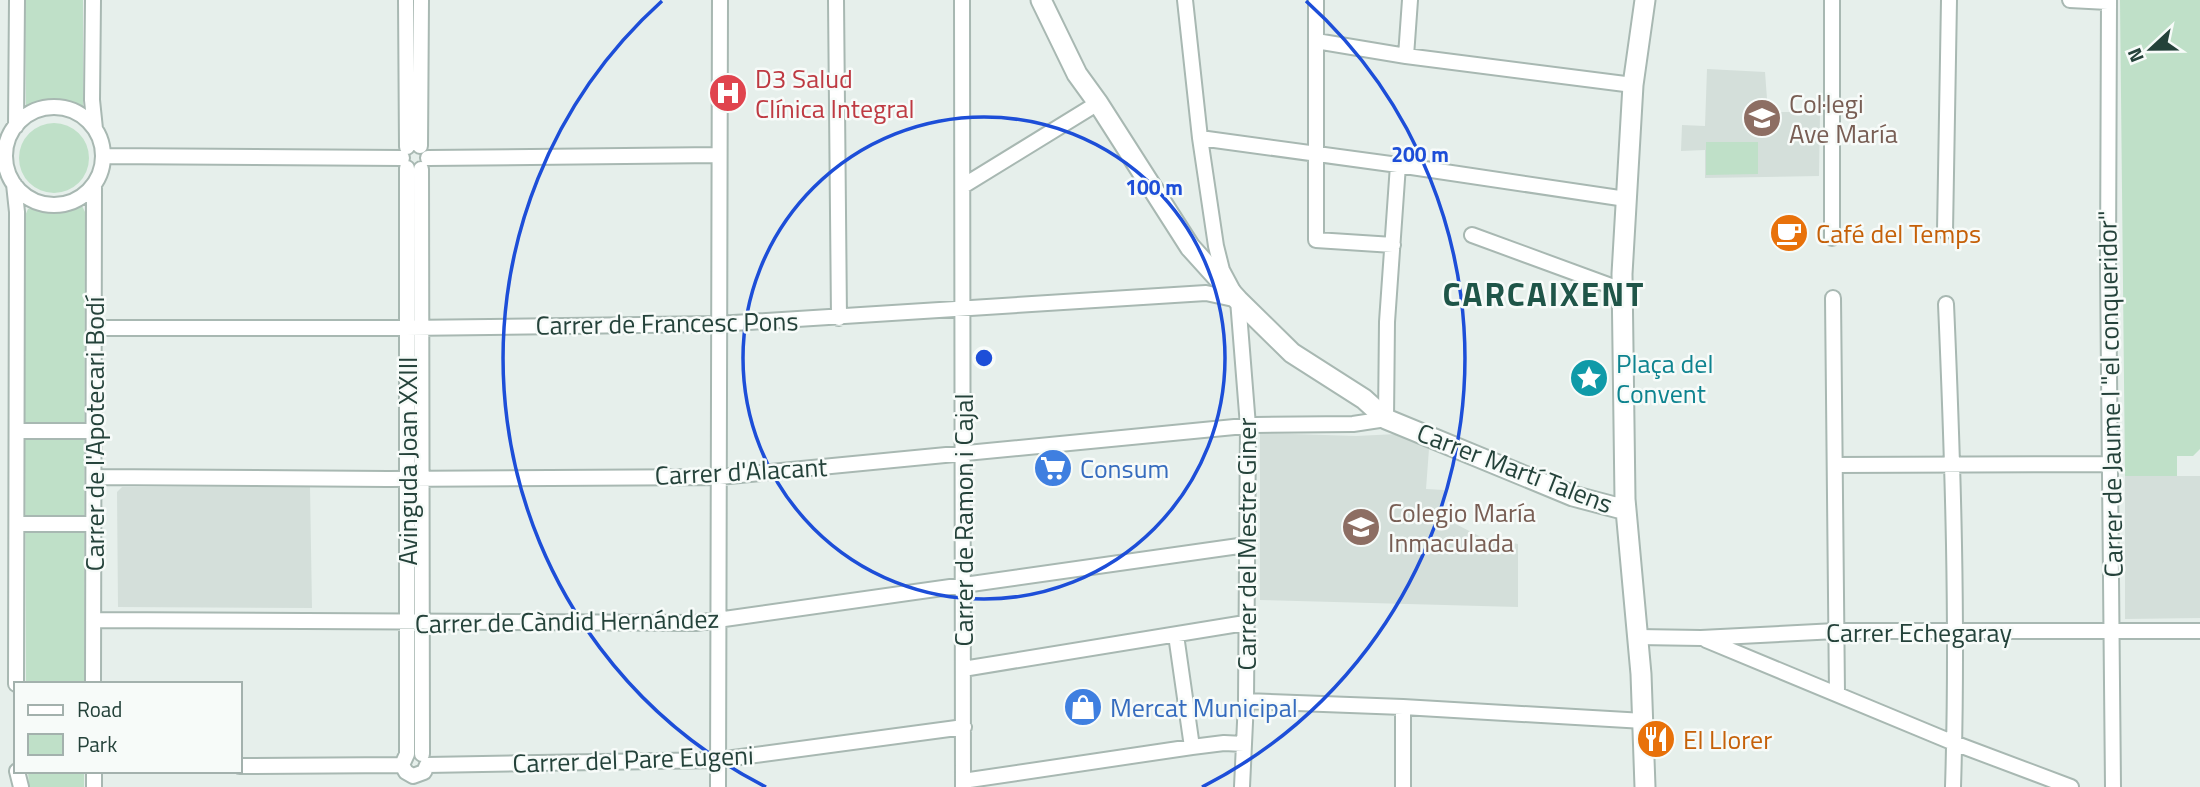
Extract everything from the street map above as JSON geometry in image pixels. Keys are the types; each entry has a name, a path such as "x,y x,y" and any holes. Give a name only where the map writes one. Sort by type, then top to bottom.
{"street":[{"path":"16,126 17,0"},
{"path":"7,175 25,195 39,203 54,205 69,203 83,196 101,171 103,156 95,129 92,100 93,0"},
{"name":"Avinguda Joan XXIII","path":"406,0 414,157"},
{"name":"Avinguda Joan XXIII","path":"414,770 414,157 421,0"},
{"path":"718,787 720,0"},
{"path":"836,0 839,318"},
{"name":"Carrer de Ramon i Cajal","path":"962,0 963,784"},
{"name":"Carrer Martí Talens","path":"1041,0 1077,74 1190,247 1238,300 1292,353 1364,399 1386,419 1573,496 1626,510"},
{"path":"1185,0 1200,138 1216,246 1222,270 1238,300"},
{"path":"1316,0 1315,240 1392,245"},
{"path":"1406,56 1410,0"},
{"path":"1644,0 1633,85 1622,313 1626,510 1644,721 1645,787"},
{"path":"1832,0 1832,239"},
{"path":"1945,231 1949,0"},
{"path":"2070,0 2108,1"},
{"name":"Carrer de Jaume I \"el conqueridor\"","path":"2108,1 2113,787"},
{"path":"1316,41 1406,56 1633,85"},
{"path":"963,186 1098,103"},
{"path":"16,682 17,212 7,175 4,141 16,126 34,112 56,107 71,110 95,129"},
{"path":"1200,138 1626,199"},
{"path":"103,156 718,155"},
{"path":"1386,419 1387,322 1398,165"},
{"name":"Carrer de l'Apotecari Bodí","path":"93,682 94,184"},
{"path":"1472,235 1622,290"},
{"name":"Carrer de Francesc Pons","path":"95,328 718,324 1206,293 1238,300"},
{"path":"1833,298 1837,694"},
{"name":"Carrer del Mestre Giner","path":"1238,300 1248,426 1246,701 1242,787"},
{"path":"1946,304 1953,465 1953,787"},
{"name":"Carrer d'Alacant","path":"94,477 719,477 1248,426 1344,424 1386,419"},
{"path":"17,431 94,431"},
{"path":"1835,465 2111,464"},
{"path":"17,524 93,524"},
{"name":"Carrer de Càndid Hernández","path":"93,620 696,623 1246,545"},
{"path":"963,669 1245,623"},
{"name":"Carrer Echegaray","path":"1638,637 1701,638 1836,631 2200,631"},
{"path":"1176,635 1192,747"},
{"path":"1701,638 1954,743 2071,787"},
{"path":"1246,701 1644,721"},
{"path":"1403,707 1403,787"},
{"name":"Carrer del Pare Eugeni","path":"242,766 414,770 718,760 964,727"},
{"path":"963,784 1192,747 1224,743 1244,744"}],"shaded area":[{"name":"Col·legi Ave María","path":"1707,69 1765,72 1768,112 1820,112 1819,176 1705,178 1705,150 1681,151 1682,125 1705,126"},
{"name":"Colegio María Inmaculada","path":"1260,433 1356,436 1397,434 1429,449 1426,489 1444,490 1444,518 1481,537 1518,544 1518,607 1260,600"},
{"path":"2125,476 2200,476 2200,618 2125,619"},
{"path":"122,487 310,487 312,608 118,607 117,492"}],"green space":[{"path":"25,0 83,0 83,108 54,102 26,107"},
{"path":"2120,0 2200,0 2200,449 2193,456 2177,456 2177,476 2125,476"},
{"path":"54,123 79,133 89,158 79,183 54,193 29,183 19,158 29,133"},
{"path":"1706,142 1758,142 1758,174 1706,175"},
{"path":"81,204 85,212 84,682 26,682 24,218 28,209 55,212"},
{"path":"28,773 84,773 84,787 29,787"}],"place":[{"name":"D3 Salud Clínica Integral","path":"728,93"},
{"name":"Col·legi Ave María","path":"1762,118"},
{"name":"Café del Temps","path":"1789,233"},
{"name":"Plaça del Convent","path":"1589,378"},
{"name":"Consum","path":"1053,468"},
{"name":"Colegio María Inmaculada","path":"1361,527"},
{"name":"Mercat Municipal","path":"1083,707"},
{"name":"El Llorer","path":"1656,739"}],"district":[{"name":"CARCAIXENT","path":"1544,294"}]}
